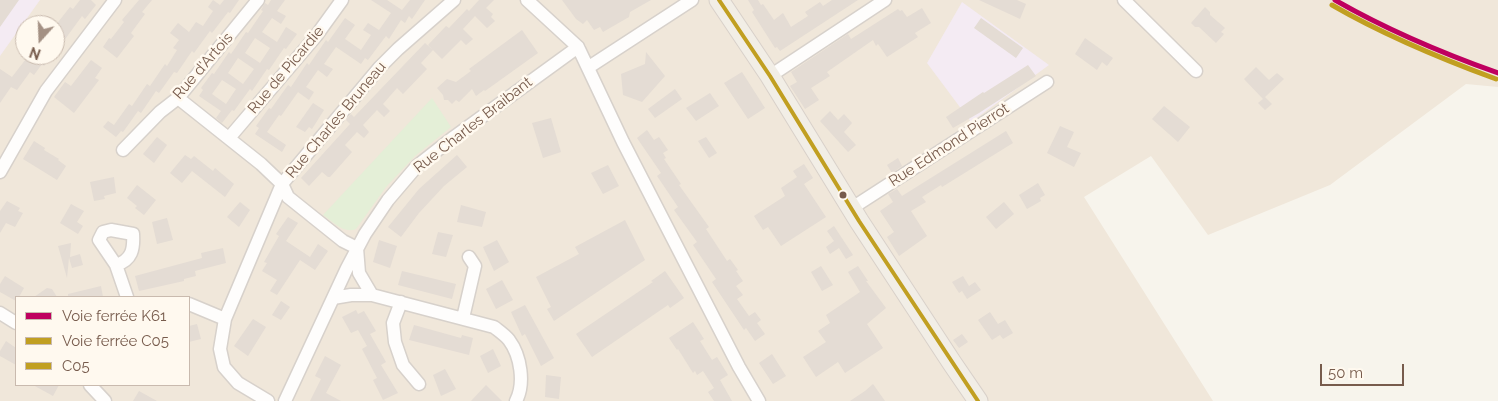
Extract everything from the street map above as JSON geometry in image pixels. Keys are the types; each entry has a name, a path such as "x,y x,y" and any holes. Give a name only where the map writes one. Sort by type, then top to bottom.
{"main road":[{"path":"719,0 770,76 852,208 978,401"}],"street":[{"path":"0,172 46,91 115,0"},
{"name":"Rue d'Artois","path":"123,150 160,112 178,98 258,0"},
{"name":"Rue de Picardie","path":"229,138 316,36 342,0"},
{"name":"Rue Charles Bruneau","path":"268,401 238,384 224,367 220,349 225,318 282,184 379,68 454,0"},
{"path":"527,0 578,47 623,142 738,367 759,401"},
{"path":"589,67 692,0"},
{"path":"1124,0 1196,71"},
{"path":"770,76 877,2"},
{"name":"Rue Charles Braibant","path":"285,401 364,234 388,200 417,166 578,47"},
{"name":"Rue Edmond Pierrot","path":"852,208 1047,82"},
{"path":"178,98 261,164 282,184 288,197 343,241 357,248 359,273 372,295"},
{"path":"463,318 476,266 469,257"},
{"path":"116,265 127,296"},
{"path":"333,298 352,294 372,295 494,327 509,340 517,356 521,379 516,401"},
{"path":"401,302 393,323 395,342 403,365 419,384"},
{"path":"190,304 225,318"},
{"path":"0,313 15,322"},
{"path":"91,386 104,401"}],"shaded area":[{"path":"0,0 1498,0 1498,87 1466,84 1330,185 1208,235 1151,156 1084,197 1213,401 0,401"},
{"path":"0,0 40,0 29,15 15,15 15,35 0,56"},
{"path":"962,2 1049,65 971,122 927,63"}],"green space":[{"path":"432,98 451,127 415,156 386,187 356,229 343,229 323,215"}],"building":[{"path":"0,0 19,0 0,27"},
{"path":"80,0 91,0 96,5 85,19 82,16 65,39 64,15 70,7 73,9"},
{"path":"139,0 152,0 142,12 145,14 131,33 134,36 117,58 103,47"},
{"path":"213,0 220,5 224,0 239,0 212,33 210,31 194,53 192,51 177,73 174,72 159,93 156,91 141,113 138,111 123,132 121,131 116,137 103,127 108,121 114,125 129,104 132,106 147,84 150,86 165,64 167,66 177,50 173,48 179,40 170,33 178,23 189,32 196,22 203,26 213,11 208,7"},
{"path":"271,0 285,0 277,11 286,16 281,24 272,18 262,32 277,42 286,27 297,34 286,49 284,48 269,70 267,69 252,91 250,89 234,111 232,110 222,123 216,118 221,111 199,96 203,90 201,88 212,73 214,74 229,52 231,54 246,32 248,33 263,11 261,10 265,3 268,5","holes":["255,38 270,48 260,63 245,53","238,58 254,69 243,84 228,73","222,80 236,89 226,104 212,94"]},
{"path":"371,0 387,0 402,10 410,0 425,0 412,19 409,16 405,23 401,20 389,39 386,36 368,60 365,58 361,64 336,47 324,64 333,69 327,77 318,70 306,87 314,92 309,100 291,87 307,63 309,65 326,40 328,42 345,18 355,25 345,39 361,50 371,35 363,30 368,23 379,30 391,13"},
{"path":"479,0 494,0 486,8 493,14 491,17 495,21 487,28 475,16 463,29 473,39 466,45 461,40 442,59 428,45 446,26 449,28 467,9 469,11"},
{"path":"562,0 651,0 630,12 629,17 603,32 600,27 594,30 587,20 583,24 576,19"},
{"path":"748,0 758,0 774,20 783,13 791,27 808,16 805,12 820,2 823,6 832,0 858,0 780,51 777,47 775,48 752,12 754,10"},
{"path":"979,0 1017,0 1026,4 1020,19"},
{"path":"1205,7 1210,12 1210,15 1225,28 1221,32 1224,34 1216,43 1199,27 1195,27 1191,23"},
{"path":"922,8 931,23 915,33 918,37 887,57 873,40 827,72 830,76 811,88 819,100 805,109 790,86 797,82 791,72 848,34 851,39 898,9 902,10 907,17"},
{"path":"981,18 1023,48 1016,58 974,28"},
{"path":"522,30 538,53 476,96 472,89 459,102 456,100 452,104 448,100 444,100 443,95 437,88 447,79 456,82 471,71 469,69"},
{"path":"1085,38 1113,58 1107,66 1102,62 1097,70 1075,54"},
{"path":"425,43 433,50 421,63 427,69 403,94 397,88 383,104 390,111 384,117 377,110 363,125 369,132 364,138 357,132 345,145 352,152 330,177 322,172 309,186 301,178 350,124 346,120 351,114 354,117"},
{"path":"646,52 665,76 642,102 623,95 621,74 645,64"},
{"path":"91,60 102,68 95,78 99,80 74,113 54,97 65,82 71,86"},
{"path":"21,65 41,65 34,75 30,72 17,90 11,87 0,103 0,69 12,77"},
{"path":"1028,65 1036,76 953,128 946,117"},
{"path":"1256,67 1269,80 1277,73 1284,79 1265,97 1272,104 1265,110 1258,103 1263,99 1244,79"},
{"path":"742,72 765,108 748,119 724,83"},
{"path":"288,85 298,92 267,132 286,145 282,152 255,134 259,128 256,126"},
{"path":"675,89 682,99 655,118 648,109"},
{"path":"710,93 719,106 696,121 686,108"},
{"path":"313,103 324,110 312,129 309,127 305,132 296,127"},
{"path":"1164,106 1190,127 1178,142 1152,119"},
{"path":"830,111 838,120 844,114 852,123 844,132 856,145 848,152 820,121"},
{"path":"551,118 561,152 543,158 532,123"},
{"path":"1060,126 1074,132 1067,147 1081,153 1074,167 1047,153"},
{"path":"647,130 654,140 659,137 668,150 663,153 666,158 664,159 681,184 679,185 709,227 706,229 727,261 730,259 738,270 736,271 743,281 736,286 743,295 737,299 749,316 755,312 761,320 757,323 765,334 755,341 746,328 744,330 712,282 716,279 693,245 697,242 674,210 678,207 657,176 661,173 637,138"},
{"path":"1006,131 1013,143 942,187 941,185 922,197 926,202 911,211 927,236 899,256 887,237 894,232 880,211 893,202 888,194 897,189 902,196"},
{"path":"157,137 167,145 154,163 143,154"},
{"path":"706,137 717,153 709,158 698,141"},
{"path":"34,141 66,166 57,180 23,159"},
{"path":"185,155 191,159 194,156 213,171 215,168 234,184 225,197 192,171 182,183 170,173"},
{"path":"457,155 467,167 444,186 419,213 401,237 388,227 419,189"},
{"path":"898,158 902,166 892,173 887,165"},
{"path":"804,164 813,178 804,184 826,217 781,246 768,227 763,230 754,216 785,196 781,188 797,177 793,171"},
{"path":"608,165 619,186 603,194 591,173"},
{"path":"114,177 116,193 104,196 105,199 94,201 90,182"},
{"path":"1038,183 1045,195 1040,198 1041,201 1027,209 1019,195"},
{"path":"137,185 156,200 144,215 127,198"},
{"path":"7,201 20,208 18,211 23,213 15,227 6,223 0,233 0,211"},
{"path":"240,202 250,210 239,227 227,217"},
{"path":"1004,202 1014,214 996,229 986,217"},
{"path":"71,204 84,211 77,222 83,226 78,234 60,223"},
{"path":"461,205 486,212 482,227 457,222"},
{"path":"288,217 298,223 286,241 310,257 318,244 328,251 315,270 300,260 277,295 270,291 277,280 262,271 267,263 264,262 279,236 276,234"},
{"path":"167,218 173,240 157,244 152,222"},
{"path":"625,220 645,260 554,321 547,309 551,307 536,277 579,254 575,247"},
{"path":"834,226 853,255 846,259 839,248 830,254 826,247 834,241 827,231"},
{"path":"438,232 453,235 446,257 432,254"},
{"path":"379,240 397,246 390,268 373,262"},
{"path":"497,240 509,262 494,271 483,247"},
{"path":"71,243 70,257 80,254 83,265 72,268 69,258 67,278 58,246"},
{"path":"223,248 226,263 195,271 196,276 184,279 184,281 139,291 135,276 202,258 201,253"},
{"path":"821,266 833,285 822,291 811,272"},
{"path":"858,266 868,281 866,281 886,308 867,324 883,348 845,373 838,362 816,377 803,357 826,342 818,331 830,323 826,315 860,292 848,272"},
{"path":"402,271 456,284 452,299 398,285"},
{"path":"665,271 684,298 670,308 668,305 592,357 576,334 653,282 651,281"},
{"path":"5,276 24,288 20,296 15,296 15,300 0,292 0,284"},
{"path":"963,276 969,286 975,282 981,290 967,299 962,291 959,293 952,282"},
{"path":"502,280 513,300 496,309 486,289"},
{"path":"101,286 103,296 68,296 68,294"},
{"path":"47,288 52,289 56,296 35,296"},
{"path":"281,301 290,307 281,320 272,315"},
{"path":"525,305 554,358 541,366 525,334 522,336 511,312"},
{"path":"356,310 358,314 364,311 376,331 370,334 386,362 381,365 398,393 383,400 373,380 377,378 362,349 367,346 358,330 351,333 342,317"},
{"path":"990,312 998,324 1005,320 1013,333 1003,339 1000,335 992,340 978,320"},
{"path":"253,319 266,327 248,356 234,346"},
{"path":"693,322 704,339 700,341 712,360 717,357 728,375 720,380 732,401 714,401 708,392 714,388 703,371 697,375 695,371 693,373 669,338"},
{"path":"197,324 201,339 190,342 190,326"},
{"path":"414,325 461,338 462,335 473,338 469,355 409,340"},
{"path":"962,334 968,342 959,348 953,340"},
{"path":"6,341 15,347 15,364 0,356 0,351"},
{"path":"493,349 501,366 488,373 480,356"},
{"path":"772,354 786,376 773,384 759,363"},
{"path":"325,356 341,365 326,393 341,401 310,401 321,379 315,376"},
{"path":"445,369 456,389 441,396 433,375"},
{"path":"546,375 561,377 559,399 545,397"},
{"path":"873,384 885,401 850,401 865,391"},
{"path":"486,385 502,401 471,401"},
{"path":"35,386 58,386 53,396"},
{"path":"139,391 157,401 133,401"}],"rail line":[{"name":"K61","path":"1335,0 1415,40 1498,73"},
{"name":"C05","path":"1332,5 1412,45 1496,79"}],"transit line":[{"name":"C05","path":"719,0 770,76 859,221 978,401"}]}
